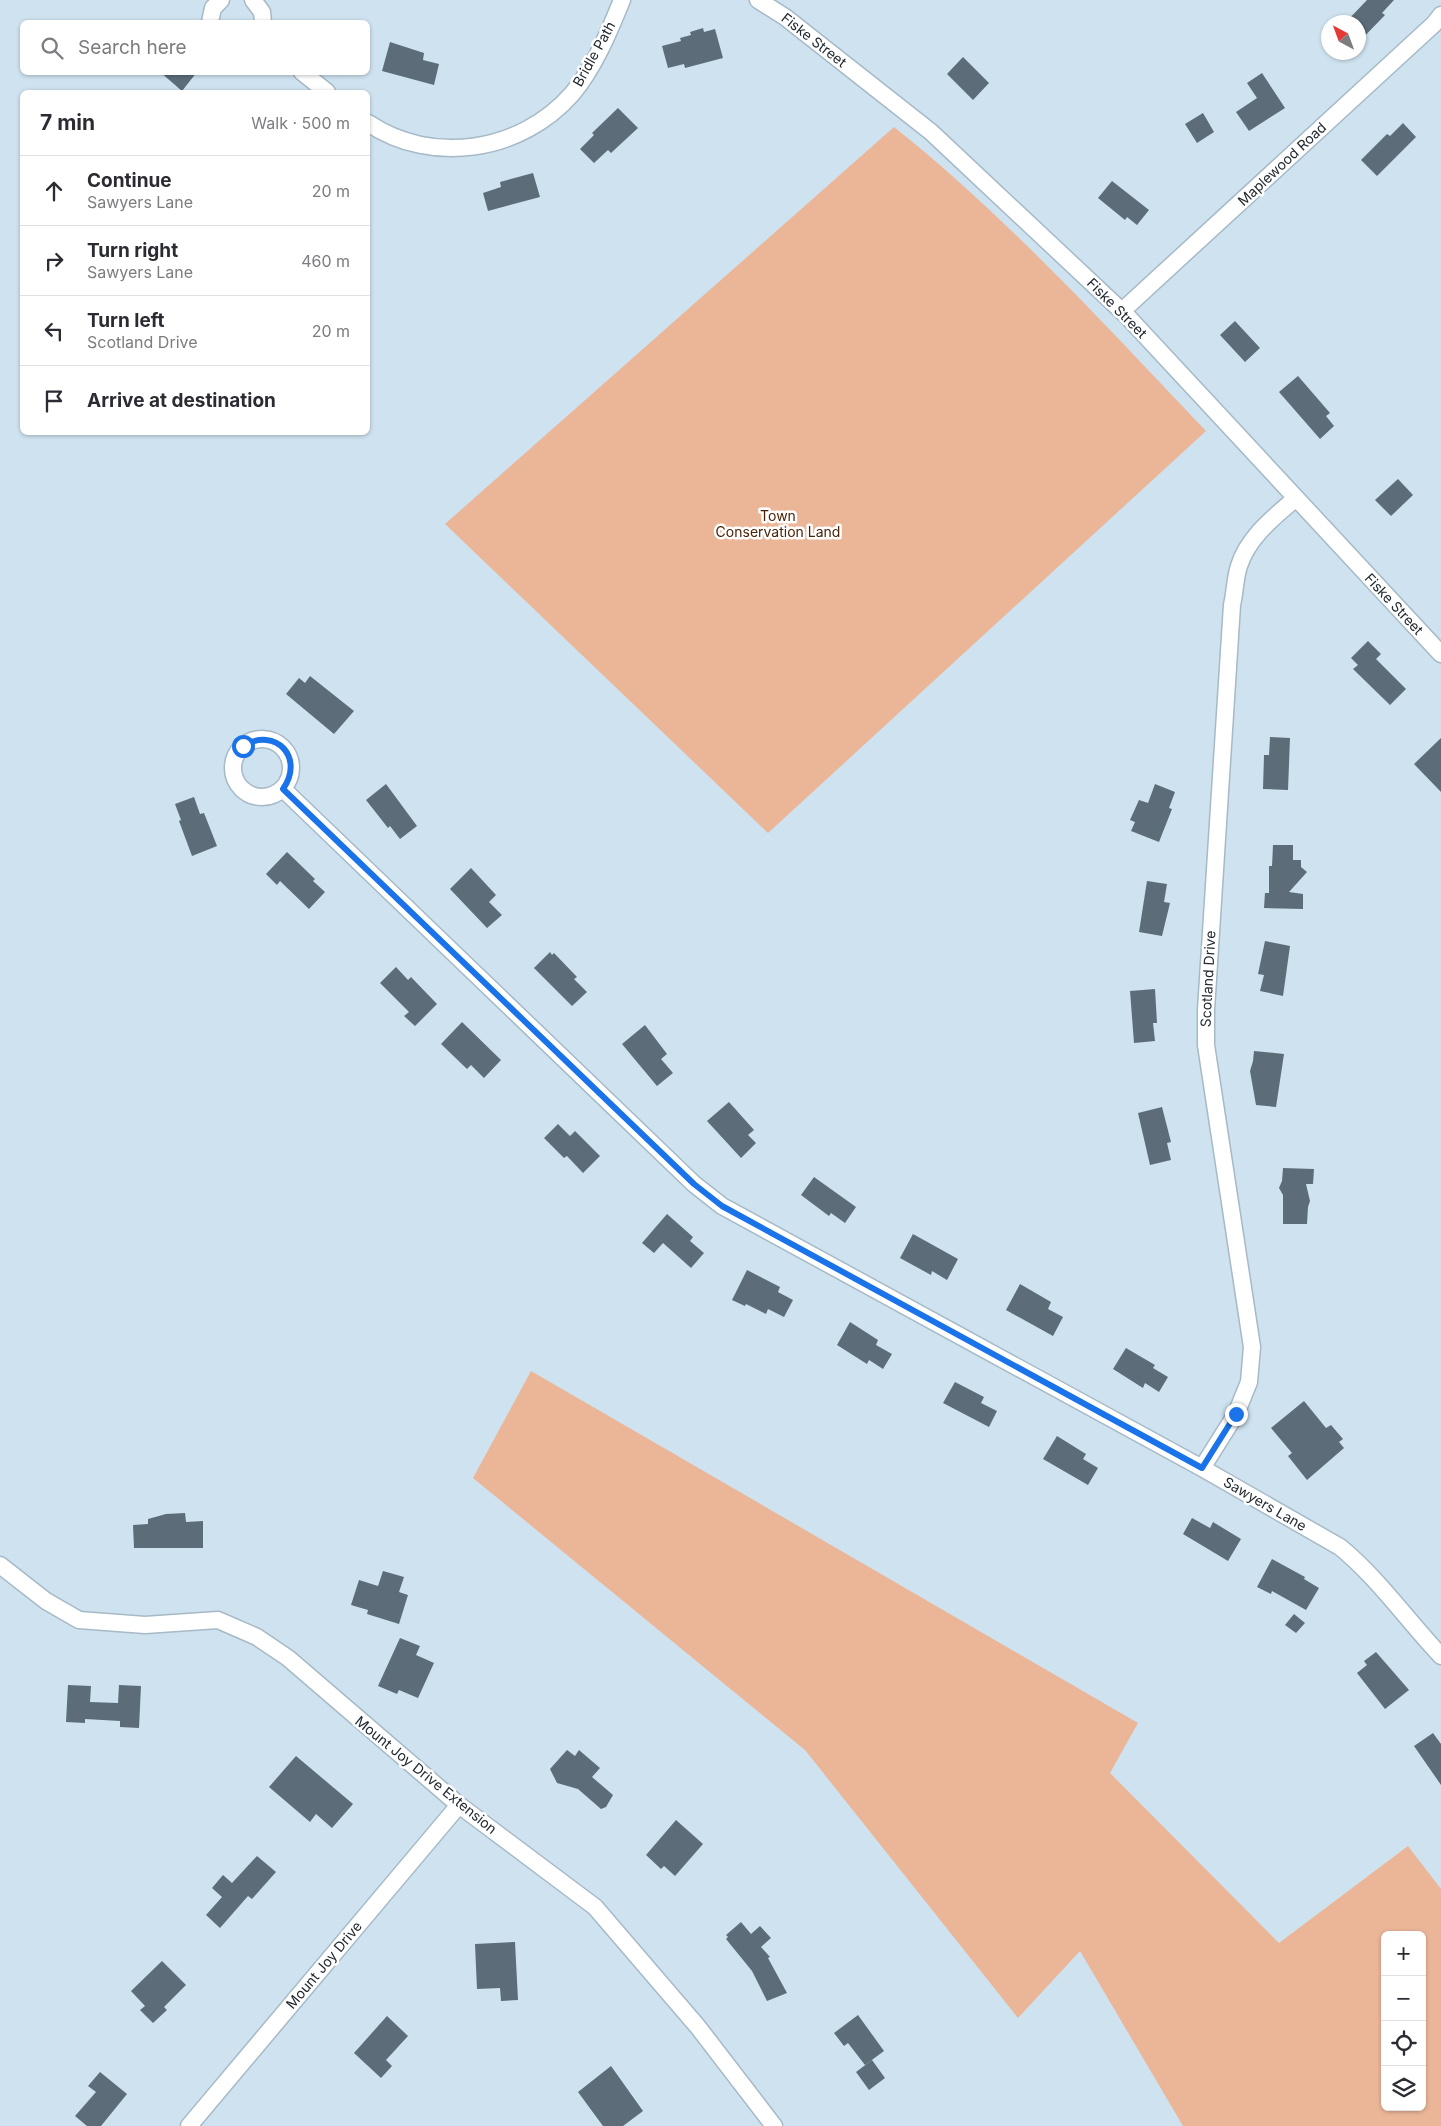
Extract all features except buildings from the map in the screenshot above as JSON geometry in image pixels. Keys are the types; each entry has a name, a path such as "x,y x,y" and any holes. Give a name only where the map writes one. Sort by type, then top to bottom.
{"street":[{"path":"210,20 213,8 221,0"},
{"path":"253,0 262,12 263,20"},
{"name":"Bridle Path","path":"370,124 391,137 415,144 442,148 472,148 518,134 558,108 573,93 596,56 622,0"},
{"name":"Fiske Street","path":"758,0 785,17 931,132 1122,311 1441,654"},
{"name":"Maplewood Road","path":"1122,311 1441,15"},
{"path":"306,75 324,90"},
{"name":"Scotland Drive","path":"1202,1468 1236,1414 1249,1382 1252,1347 1206,1045 1207,990 1232,604 1239,566 1250,543 1265,526 1296,498"},
{"name":"Sawyers Lane","path":"283,789 687,1178 722,1206 1202,1468 1340,1547 1369,1574 1441,1656"},
{"name":"Mount Joy Drive Extension","path":"0,1565 46,1601 79,1620 145,1625 218,1620 257,1637 288,1658 459,1805 595,1907 698,2027 774,2126"},
{"name":"Mount Joy Drive","path":"189,2126 459,1805"}],"green space":[{"name":"Town Conservation Land","path":"894,127 977,198 1016,235 1206,431 768,833 445,524"},
{"path":"531,1371 1138,1723 1110,1773 1279,1943 1408,1846 1441,1889 1441,2126 1183,2126 1080,1951 1018,2018 805,1750 473,1478"}],"route":[{"path":"243,746 251,741 261,739 271,740 280,745 287,752 291,761 291,771 283,789 694,1184 722,1206 1202,1468 1236,1414"}]}
